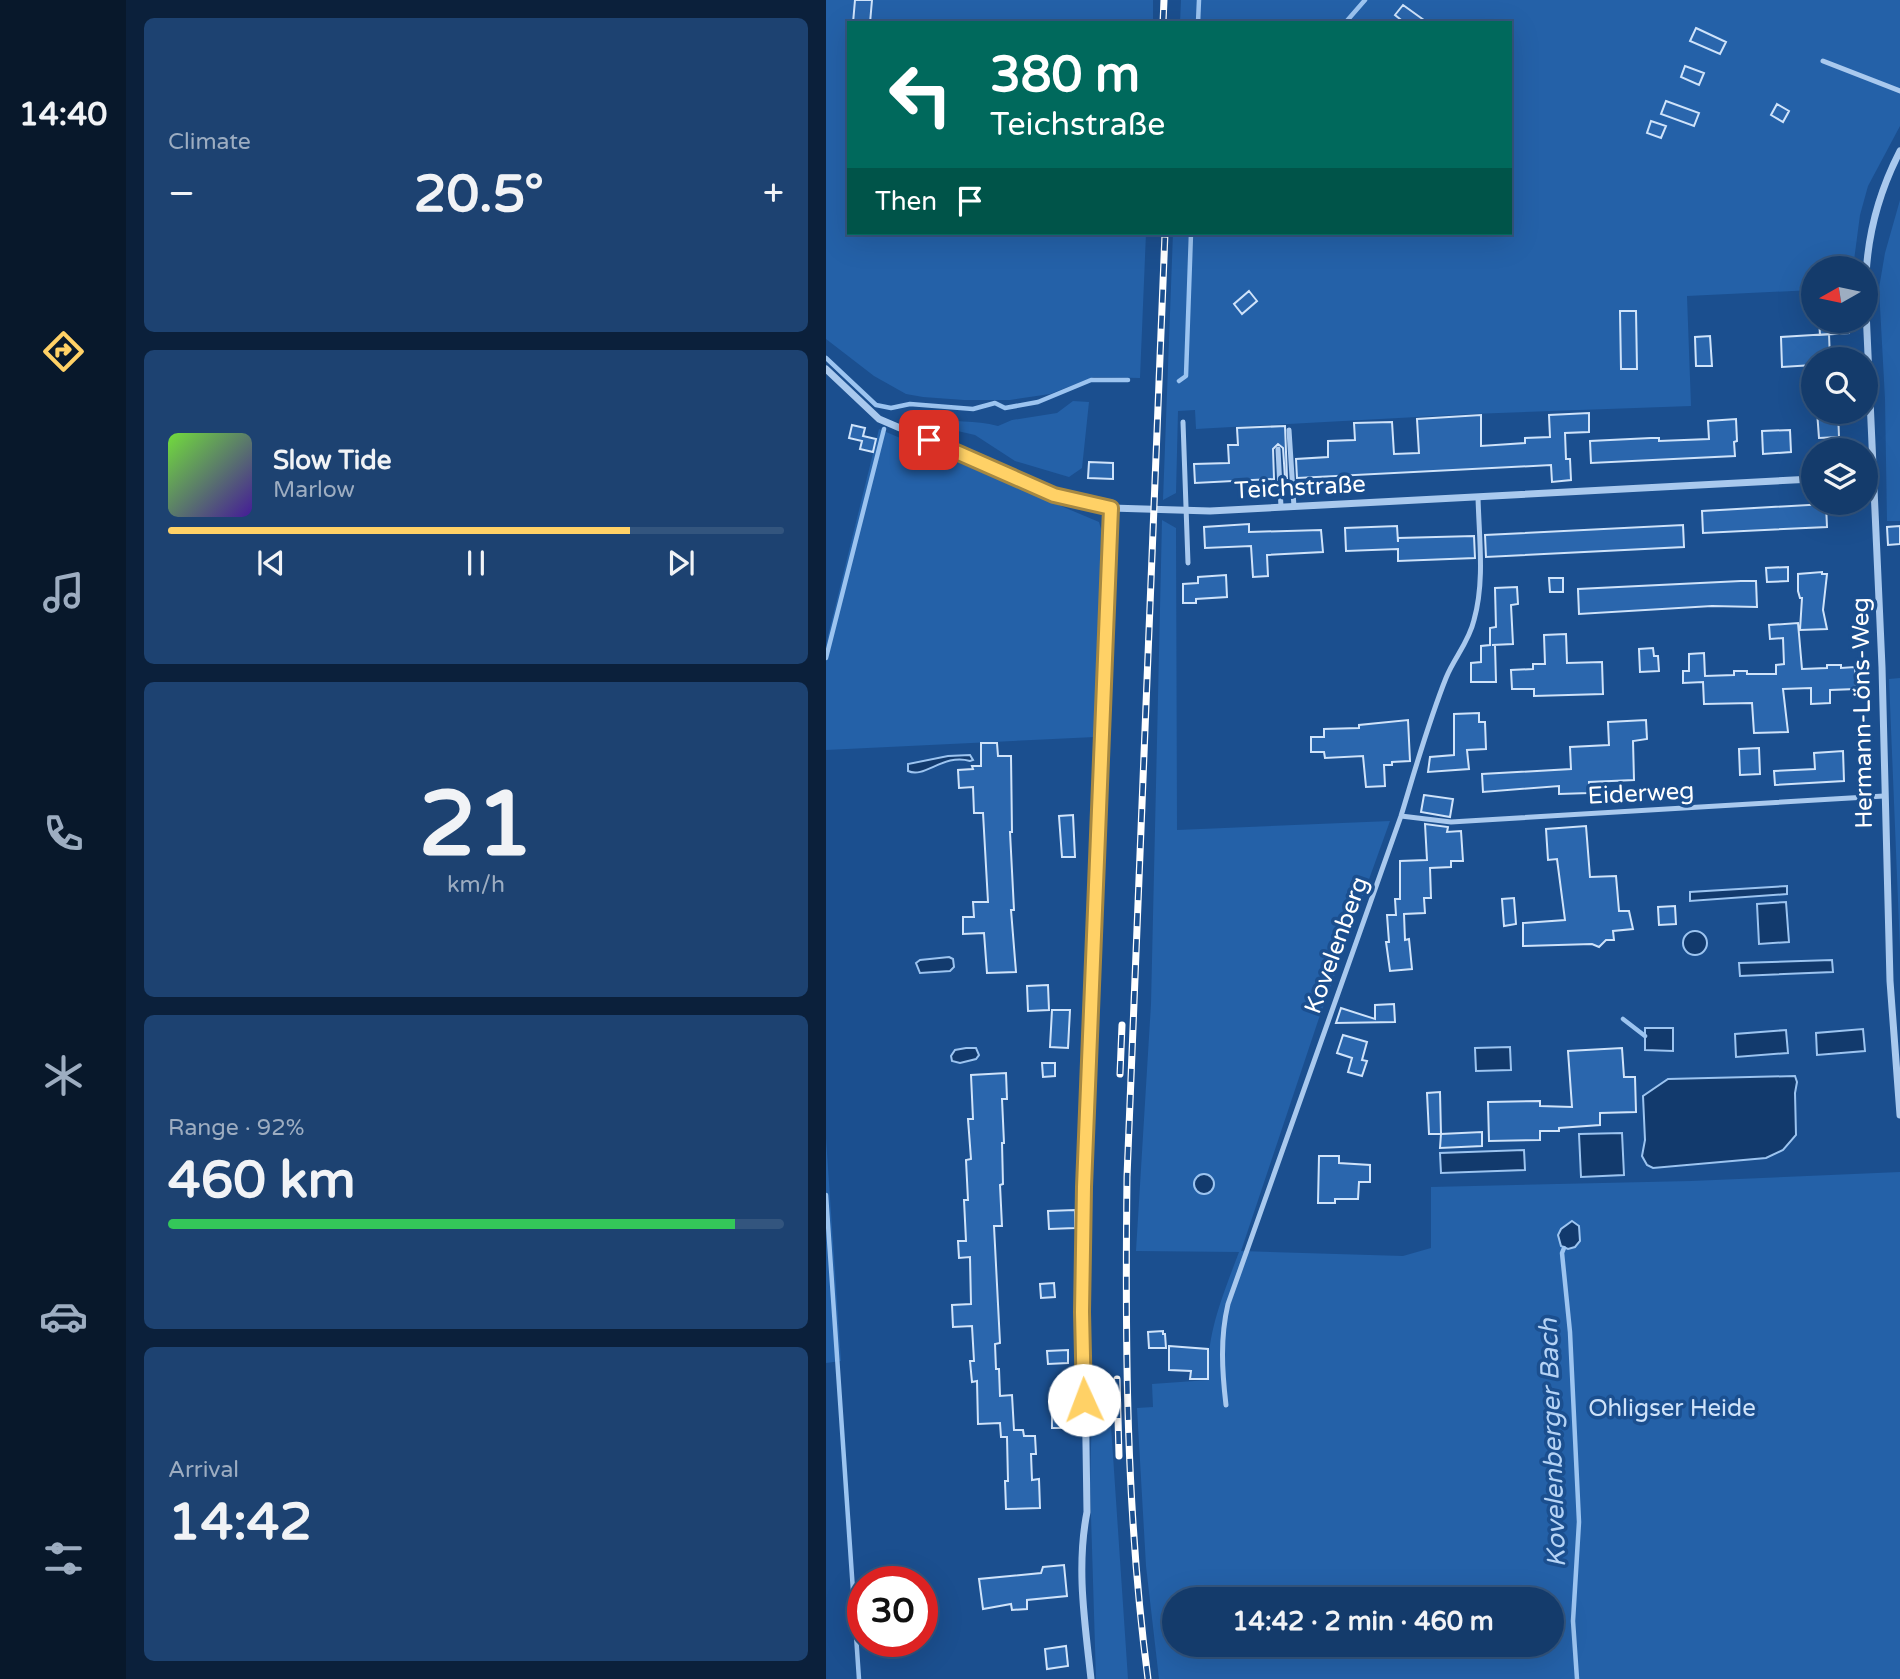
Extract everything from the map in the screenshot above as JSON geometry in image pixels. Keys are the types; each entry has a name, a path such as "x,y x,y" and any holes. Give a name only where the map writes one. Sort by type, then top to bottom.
{"street":[{"path":"1868,256 1876,210 1900,151"},
{"name":"Hermann-Löns-Weg","path":"1866,333 1868,438"},
{"name":"Teichstraße","path":"826,369 879,419 1054,495 1111,508 1185,512 1801,480"},
{"path":"1091,1679 1080,1567 1087,1512 1083,1242 1111,508"},
{"name":"Hermann-Löns-Weg","path":"1872,515 1882,667 1890,981 1900,1115"}],"lane":[{"path":"1823,61 1900,91"},
{"path":"1183,422 1188,563"},
{"path":"1289,430 1293,507"},
{"path":"1278,449 1281,508"},
{"name":"Kovelenberg","path":"1226,1405 1222,1340 1228,1304 1401,816 1433,712 1475,620 1481,583 1478,497"},
{"name":"Eiderweg","path":"1401,816 1451,821 1884,796"}],"green space":[{"path":"826,0 1153,0 1153,21 847,21 847,235 1146,235 1140,378 1094,377 1050,394 1010,400 923,397 906,394 874,376 826,339"},
{"path":"1181,0 1900,0 1900,126 1868,186 1860,215 1855,256 1801,256 1801,291 1687,296 1691,406 1472,414 1196,429 1195,410 1178,411 1176,493 1163,500 1173,235 1512,235 1512,21 1180,21"},
{"path":"1900,200 1900,521 1887,521 1885,399 1879,288 1885,253"},
{"path":"1073,401 1089,402 1082,468 1069,477 1015,461 975,435 927,424 929,419 998,426 1012,420 1057,413"},
{"path":"879,429 1099,522 1104,539 1095,737 826,750 826,644"},
{"name":"Ohligser Heide","path":"1162,520 1176,528 1177,830 1390,821 1318,1021 1241,1251 1403,1256 1431,1248 1431,1187 1691,1181 1900,1172 1900,1679 1159,1679 1146,1566 1137,1408 1153,1407 1152,1384 1208,1380 1213,1331 1239,1252 1136,1251 1151,1004"},
{"path":"1900,678 1900,950 1889,679"},
{"path":"826,1138 841,1361 826,1363"},
{"path":"1093,1377 1108,1381 1128,1679 1096,1679 1090,1483"}],"shaded area":[{"path":"970,755 973,760 951,760 921,772 908,771 908,764 948,756"},
{"path":"1787,886 1787,894 1690,901 1690,892"},
{"path":"1786,902 1789,942 1759,944 1757,904"},
{"path":"1695,931 1706,938 1707,943 1700,954 1695,955 1684,948 1683,943 1690,932"},
{"path":"949,957 953,959 954,967 950,971 920,973 916,963 920,960"},
{"path":"1832,960 1833,972 1740,976 1739,963"},
{"path":"1645,1028 1673,1028 1673,1051 1645,1050"},
{"path":"1863,1029 1865,1051 1817,1055 1816,1033"},
{"path":"1786,1030 1788,1053 1736,1057 1735,1034"},
{"path":"1510,1047 1511,1070 1476,1071 1475,1048"},
{"path":"976,1048 979,1055 976,1059 960,1063 952,1061 951,1056 955,1050"},
{"path":"1795,1076 1796,1135 1783,1150 1766,1158 1653,1168 1647,1165 1642,1156 1645,1140 1643,1096 1668,1079"},
{"path":"1622,1133 1624,1175 1581,1177 1579,1134"},
{"path":"1524,1150 1525,1170 1441,1173 1440,1153"},
{"path":"1204,1174 1211,1177 1214,1184 1211,1191 1204,1194 1197,1191 1194,1184 1197,1177"},
{"path":"1572,1221 1579,1226 1580,1241 1575,1247 1568,1249 1561,1246 1558,1235 1561,1229"}],"building":[{"path":"855,0 872,0 870,21 853,21"},
{"path":"1403,5 1425,21 1402,21 1395,15"},
{"path":"1696,28 1726,42 1720,54 1690,41"},
{"path":"1685,66 1704,73 1699,85 1681,77"},
{"path":"1666,101 1699,113 1694,126 1661,114"},
{"path":"1777,104 1789,111 1783,122 1771,115"},
{"path":"1651,121 1666,126 1661,138 1647,133"},
{"path":"1249,291 1257,301 1242,314 1234,304"},
{"path":"1620,311 1636,311 1637,369 1621,369"},
{"path":"1829,334 1830,347 1801,347 1801,366 1782,367 1781,337"},
{"path":"1710,336 1712,366 1696,366 1695,337"},
{"path":"1589,413 1589,432 1565,433 1566,459 1570,459 1571,480 1552,482 1551,465 1297,478 1296,459 1328,457 1328,441 1355,440 1354,423 1392,422 1394,454 1419,453 1417,419 1481,415 1481,446 1525,443 1525,438 1550,437 1549,415"},
{"path":"1736,419 1735,456 1591,463 1590,441 1709,439 1708,421"},
{"path":"1818,424 1838,424 1839,437 1819,438"},
{"path":"852,425 865,428 863,436 876,439 873,452 860,449 862,441 849,438"},
{"path":"1285,426 1287,478 1283,448 1278,444 1273,449 1274,479 1195,483 1194,464 1229,463 1228,445 1238,445 1237,428"},
{"path":"1790,430 1791,452 1763,454 1762,431"},
{"path":"1089,462 1113,463 1113,479 1088,478"},
{"path":"1801,505 1801,515 1826,515 1827,527 1703,533 1702,511"},
{"path":"1249,524 1249,532 1321,530 1323,552 1267,555 1268,576 1253,577 1251,546 1205,548 1204,527"},
{"path":"1683,525 1684,547 1486,557 1485,535"},
{"path":"1397,526 1398,542 1398,538 1474,536 1475,558 1398,561 1398,549 1346,551 1345,528"},
{"path":"1900,526 1900,544 1888,545 1887,527"},
{"path":"1788,567 1788,581 1767,582 1766,568"},
{"path":"1798,574 1827,574 1823,610 1827,629 1800,630 1802,598 1798,591"},
{"path":"1226,575 1227,597 1196,599 1196,603 1183,603 1183,584 1198,583 1198,577"},
{"path":"1549,578 1563,578 1563,592 1550,592"},
{"path":"1756,581 1757,607 1712,606 1579,614 1578,589"},
{"path":"1517,587 1518,604 1511,605 1513,644 1492,645 1495,645 1496,682 1471,682 1471,663 1481,662 1481,646 1490,645 1490,628 1496,627 1495,588"},
{"path":"1798,623 1802,669 1827,668 1827,665 1855,667 1856,689 1830,690 1830,703 1811,704 1811,688 1783,689 1788,732 1754,733 1752,703 1704,704 1703,682 1683,683 1683,671 1689,671 1689,654 1704,653 1705,676 1734,675 1734,671 1776,674 1776,665 1784,664 1783,638 1770,639 1769,625"},
{"path":"1566,634 1567,663 1602,662 1603,694 1534,696 1534,689 1512,689 1511,670 1533,669 1533,664 1545,664 1544,635"},
{"path":"1653,648 1654,656 1658,656 1659,671 1640,672 1639,649"},
{"path":"1479,713 1479,722 1485,722 1486,749 1467,750 1469,769 1428,772 1430,757 1454,755 1454,714"},
{"path":"1408,720 1410,761 1384,765 1385,786 1366,787 1363,756 1325,758 1324,752 1311,752 1311,737 1324,737 1324,729 1359,728 1359,725"},
{"path":"1646,720 1647,739 1633,741 1634,780 1589,782 1589,793 1559,794 1559,786 1483,792 1482,774 1571,769 1570,747 1609,745 1608,722"},
{"path":"981,743 997,743 998,756 1011,756 1010,832 1014,910 1011,910 1016,972 987,973 984,933 963,934 963,917 974,917 973,902 988,902 983,813 974,813 973,787 959,788 958,770 981,766"},
{"path":"1759,748 1760,774 1740,775 1739,749"},
{"path":"1843,751 1844,781 1775,785 1774,771 1815,769 1814,753"},
{"path":"1424,795 1453,799 1450,817 1421,812"},
{"path":"1073,815 1075,857 1062,857 1059,816"},
{"path":"1425,824 1448,827 1447,832 1461,831 1463,861 1451,861 1451,867 1430,868 1431,898 1424,898 1425,913 1404,914 1405,940 1409,939 1412,969 1390,971 1386,942 1389,942 1387,915 1396,915 1395,899 1400,899 1400,861 1427,860"},
{"path":"1586,826 1590,877 1616,876 1619,911 1629,911 1633,929 1613,931 1614,940 1606,940 1599,947 1592,944 1523,946 1523,923 1565,920 1557,859 1548,860 1546,829"},
{"path":"1514,898 1516,924 1504,926 1502,899"},
{"path":"1675,906 1676,924 1659,925 1658,907"},
{"path":"1048,985 1049,1010 1028,1011 1027,986"},
{"path":"1394,1004 1395,1022 1336,1023 1341,1008 1375,1019 1375,1005"},
{"path":"1052,1010 1070,1010 1068,1048 1050,1047"},
{"path":"1343,1035 1367,1042 1362,1060 1367,1061 1362,1076 1348,1072 1352,1058 1337,1053"},
{"path":"1622,1048 1624,1077 1635,1077 1636,1112 1600,1113 1600,1125 1540,1131 1540,1140 1489,1141 1488,1102 1540,1101 1540,1106 1572,1107 1568,1051"},
{"path":"1042,1063 1055,1063 1055,1076 1043,1077"},
{"path":"1006,1073 1007,1099 1002,1099 1002,1226 994,1226 1000,1343 995,1344 996,1369 999,1369 1000,1396 1012,1395 1014,1430 1023,1430 1024,1436 1035,1436 1036,1454 1031,1454 1032,1480 1039,1479 1040,1508 1006,1509 1007,1437 1001,1437 1000,1423 978,1424 977,1381 972,1382 970,1361 974,1361 972,1326 953,1327 952,1305 971,1304 970,1257 959,1258 958,1241 966,1241 966,1160 971,1159 968,1119 973,1119 971,1075"},
{"path":"1440,1092 1441,1134 1429,1134 1427,1093"},
{"path":"1482,1132 1482,1146 1440,1148 1441,1134"},
{"path":"1319,1156 1339,1156 1339,1163 1370,1165 1370,1182 1359,1182 1358,1199 1335,1199 1335,1203 1318,1203"},
{"path":"1075,1210 1075,1228 1049,1229 1048,1211"},
{"path":"1054,1283 1055,1297 1041,1298 1040,1284"},
{"path":"1163,1331 1166,1348 1149,1348 1148,1332"},
{"path":"1169,1346 1208,1349 1208,1379 1190,1379 1191,1371 1169,1370"},
{"path":"1068,1350 1068,1363 1048,1364 1047,1351"},
{"path":"1071,1414 1072,1428 1052,1428 1052,1415"},
{"path":"1064,1565 1067,1596 1027,1600 1027,1609 1012,1610 1011,1604 983,1609 979,1579 1041,1573 1043,1567"},
{"path":"1066,1646 1068,1666 1047,1669 1045,1649"}],"waterway":[{"path":"1198,21 1199,0"},
{"path":"1347,21 1365,0"},
{"path":"1179,381 1186,376 1191,235"},
{"path":"826,358 876,405 891,408 910,404 973,409 995,403 1005,408 1038,402 1091,380 1128,380"},
{"path":"826,658 884,429"},
{"path":"1623,1019 1645,1036"},
{"path":"826,1195 859,1679"},
{"name":"Kovelenberger Bach","path":"1564,1248 1562,1253 1570,1332 1579,1522 1573,1621 1577,1679"}],"railway":[{"path":"1163,21 1164,0"},
{"path":"1148,1679 1135,1554 1128,1428 1127,1177 1165,235"},
{"path":"1120,1074 1122,1025"},
{"path":"1117,1379 1119,1456"}],"route":[{"path":"929,440 1054,495 1111,508 1084,1187 1084,1400"}]}
